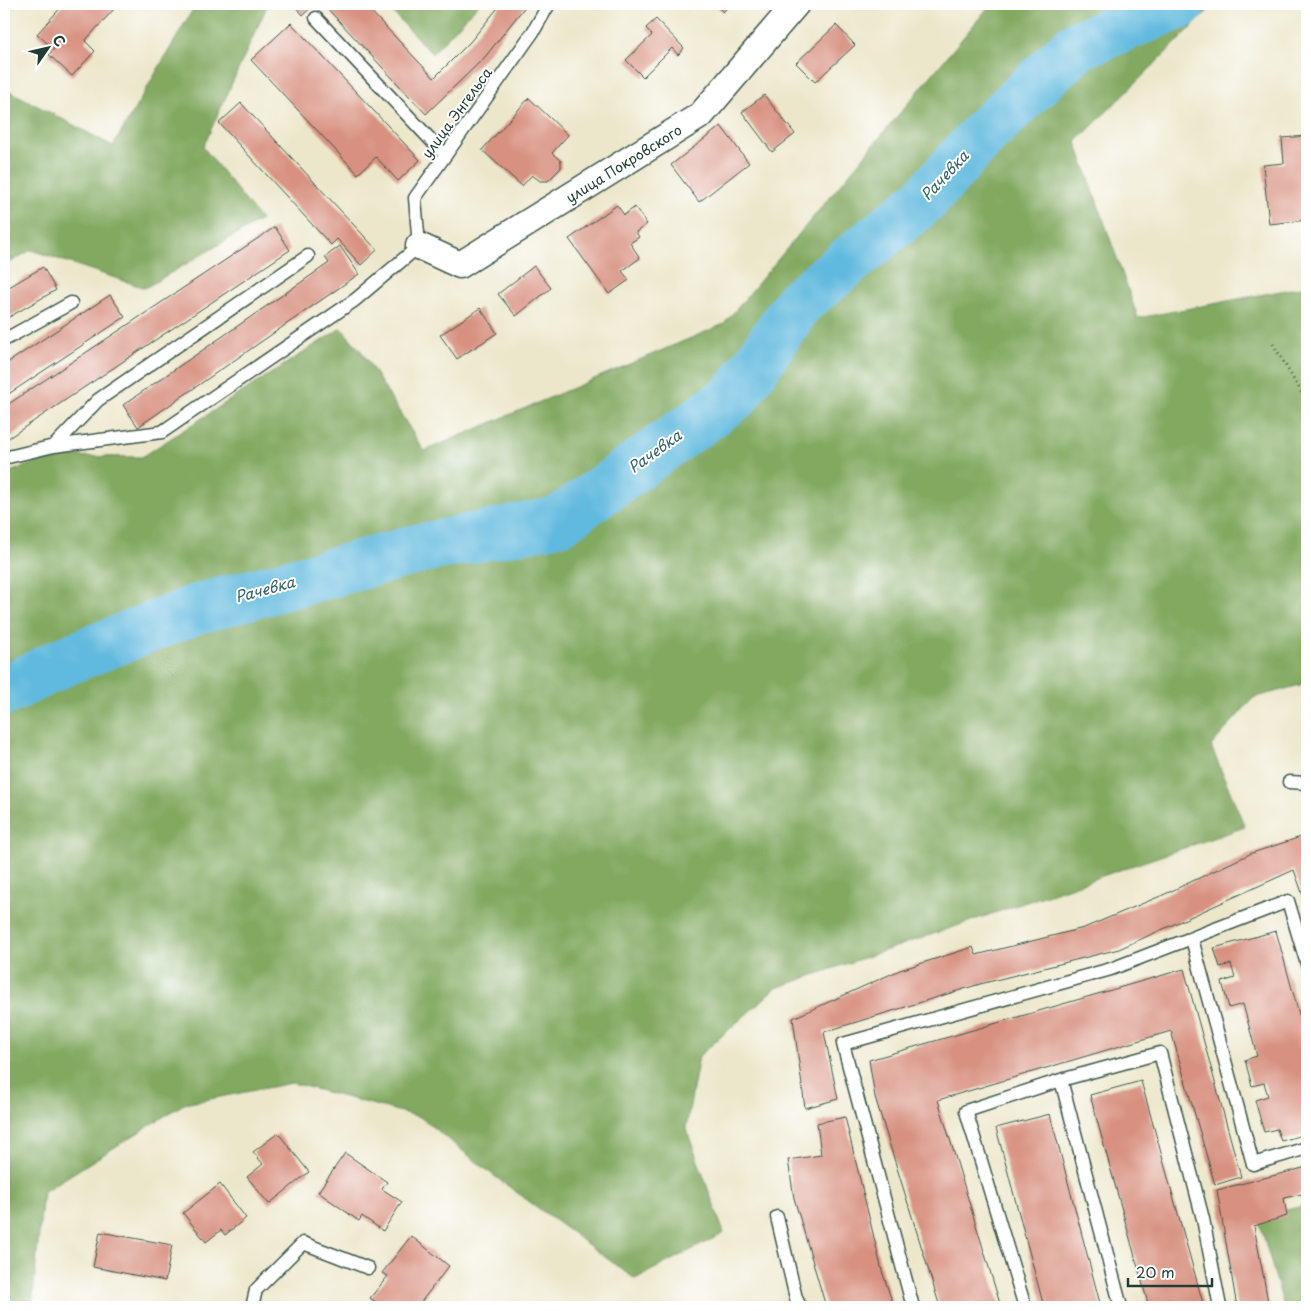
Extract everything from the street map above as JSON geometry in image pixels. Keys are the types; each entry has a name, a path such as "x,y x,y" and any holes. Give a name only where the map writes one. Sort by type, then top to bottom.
{"street":[{"name":"улица Покровского","path":"419,246 460,265 693,120 702,114 796,4"}],"lane":[{"name":"улица Энгельса","path":"419,246 415,198 533,32 549,4"},
{"path":"316,18 445,155"},
{"path":"4,458 54,446 162,432 355,300 419,246"},
{"path":"54,446 98,400 308,256"},
{"path":"4,340 71,303"},
{"path":"1289,782 1307,783"},
{"path":"913,1307 843,1044 1111,969 1288,901 1307,964"},
{"path":"1192,939 1253,1164 1307,1148"},
{"path":"1025,1307 966,1110 1061,1080 1160,1053 1203,1219 1220,1307"},
{"path":"1061,1080 1121,1307"},
{"path":"778,1217 796,1298 800,1307"},
{"path":"252,1307 256,1290 303,1243 368,1268"}],"path":[{"path":"1273,344 1307,402"}],"green space":[{"path":"196,4 268,4 203,147 261,220 145,288 31,250 4,266 4,88 113,146"},
{"path":"385,4 479,4 432,54"},
{"path":"991,4 1215,4 1076,142 1138,318 1307,286 1307,683 1253,698 1211,746 1245,827 776,988 699,1056 686,1128 724,1233 635,1279 497,1178 420,1117 292,1083 184,1104 43,1192 32,1307 4,1307 4,474 53,456 142,457 341,328 362,352 424,451 724,324"},
{"path":"1307,1205 1307,1307 1284,1307 1258,1217"}],"building":[{"path":"64,4 108,4 114,9 85,41 95,51 72,76 49,55 54,49 37,34"},
{"path":"293,4 315,4 303,15"},
{"path":"323,4 364,4 434,78 470,42 501,4 527,4 485,57 426,114"},
{"path":"714,4 731,4 723,12"},
{"path":"656,19 684,48 678,55 672,48 643,77 626,60 652,35 646,28"},
{"path":"291,23 420,160 398,181 376,157 358,174 251,60"},
{"path":"836,25 855,45 815,82 796,63"},
{"path":"764,95 795,134 772,152 742,112"},
{"path":"529,98 568,135 552,153 561,161 561,168 548,181 540,181 532,175 522,186 482,150"},
{"path":"241,103 377,250 361,265 337,239 331,245 219,123"},
{"path":"721,126 749,163 699,202 671,165"},
{"path":"1307,136 1307,220 1269,224 1263,165 1284,163 1282,138"},
{"path":"617,205 624,215 635,207 647,224 636,232 639,237 630,243 640,258 622,271 629,280 609,294 569,239"},
{"path":"275,227 290,250 4,441 4,407"},
{"path":"340,246 359,274 138,427 123,405 329,263 325,257"},
{"path":"534,266 551,288 516,316 498,294"},
{"path":"43,267 56,290 4,320 4,290"},
{"path":"110,295 125,317 4,397 4,365"},
{"path":"480,308 497,333 457,359 440,335"},
{"path":"1307,835 1307,907 1294,870 1119,949 980,984 824,1032 838,1099 805,1108 793,1018 900,970 973,947 976,955 1084,928 1163,895 1252,853"},
{"path":"1276,931 1307,1043 1307,1134 1281,1141 1277,1129 1264,1132 1255,1100 1268,1096 1264,1083 1252,1086 1245,1060 1257,1056 1243,1004 1229,1008 1222,982 1235,978 1231,964 1220,967 1214,948"},
{"path":"1184,969 1241,1177 1215,1185 1171,1031 938,1100 1001,1307 940,1307 875,1097 869,1060"},
{"path":"1141,1081 1204,1307 1149,1307 1090,1095"},
{"path":"1050,1114 1101,1307 1044,1307 996,1128"},
{"path":"845,1117 882,1271 894,1307 826,1307 794,1198 788,1160 821,1155 817,1123"},
{"path":"278,1133 309,1172 269,1204 247,1177 263,1164 253,1152"},
{"path":"345,1153 387,1182 382,1189 402,1202 383,1231 362,1216 359,1221 318,1192"},
{"path":"1307,1167 1307,1193 1284,1198 1287,1216 1254,1226 1269,1307 1237,1307 1217,1190"},
{"path":"220,1184 246,1218 225,1235 221,1230 206,1242 183,1213"},
{"path":"100,1232 172,1245 165,1281 93,1267"},
{"path":"411,1236 449,1266 421,1302 424,1307 382,1307 370,1298 388,1276 382,1273"}],"waterway":[{"name":"Рачевка","path":"4,691 67,660 197,609 422,548 559,521 735,396 799,302 925,199 987,130 1076,46 1180,4"}]}
